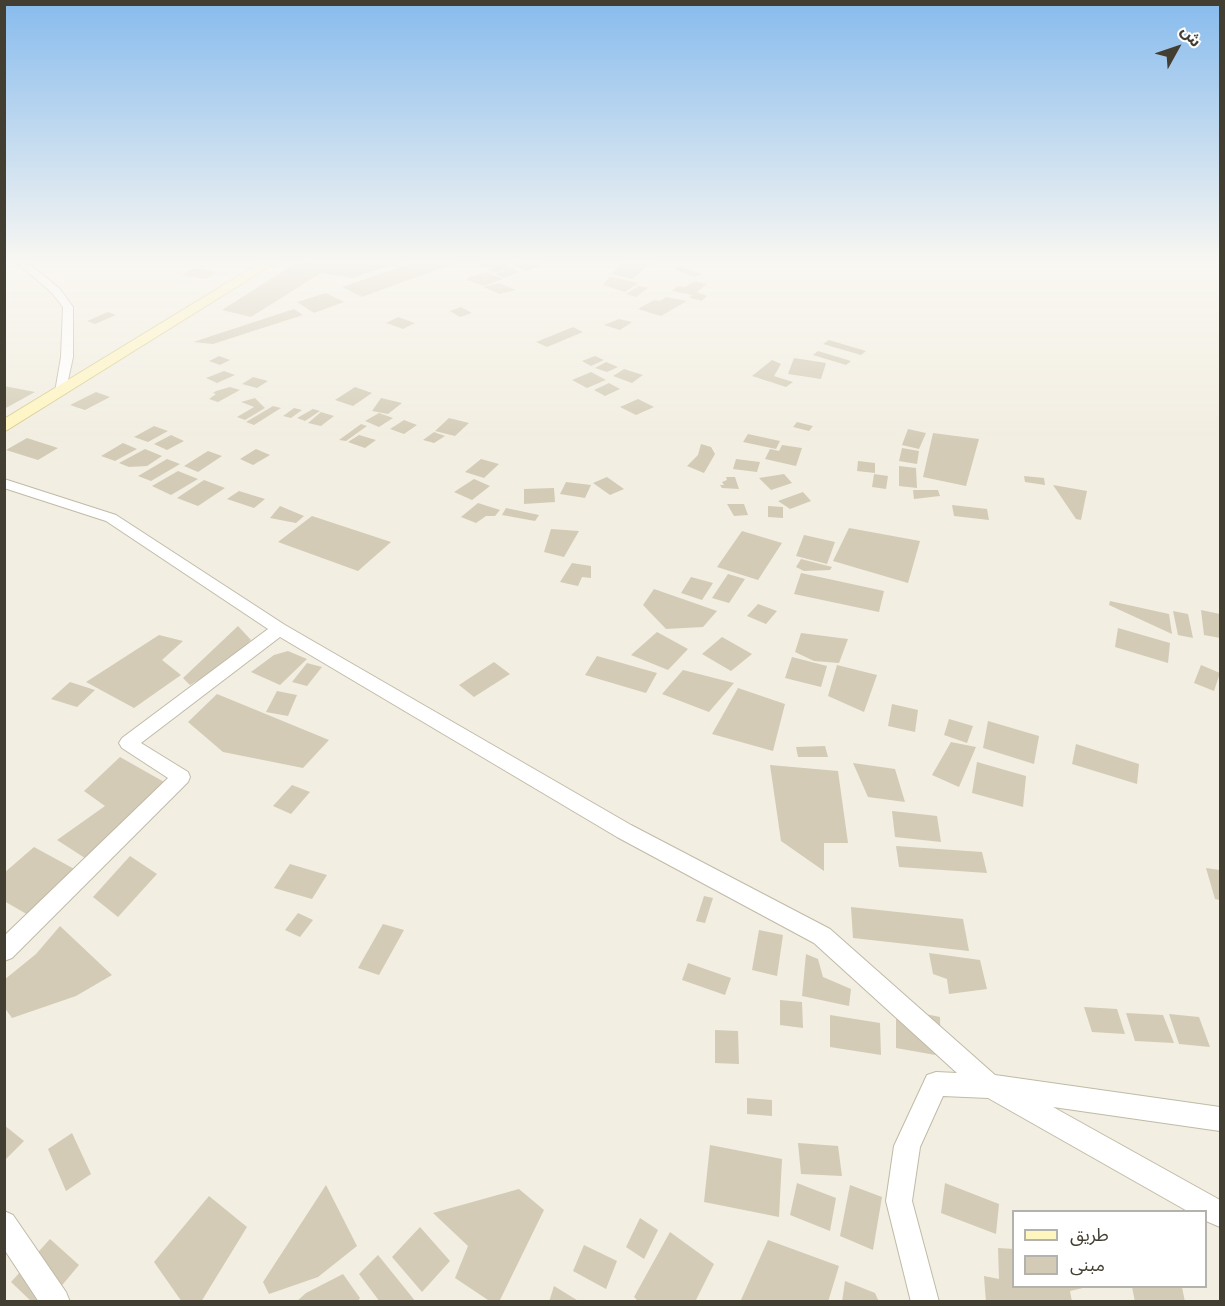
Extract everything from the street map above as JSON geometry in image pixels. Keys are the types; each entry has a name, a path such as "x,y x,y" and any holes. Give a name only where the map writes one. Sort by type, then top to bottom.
{"street":[{"path":"61,392 67,357 67,322"},
{"path":"4,427 174,322"},
{"path":"4,483 111,518 279,629 624,831 822,936 990,1086 1221,1214"},
{"path":"4,951 181,777 128,742 279,629"},
{"path":"925,1302 899,1201 907,1146 936,1084 990,1086 1221,1119"},
{"path":"4,1224 56,1302"}],"building":[{"path":"254,322 281,322 213,344 193,342"},
{"path":"412,322 415,323 403,329 386,323"},
{"path":"612,322 632,322 620,330 604,325"},
{"path":"573,327 583,332 547,347 536,342"},
{"path":"829,340 866,351 861,355 823,344"},
{"path":"818,351 851,361 846,365 813,355"},
{"path":"219,356 230,360 220,365 209,361"},
{"path":"595,356 604,360 591,366 582,361"},
{"path":"794,358 826,363 821,379 788,374"},
{"path":"772,360 781,364 774,376 793,382 786,387 752,376"},
{"path":"606,362 618,367 607,372 595,368"},
{"path":"624,369 643,375 632,383 613,376"},
{"path":"224,371 235,375 217,383 206,378"},
{"path":"591,372 606,380 587,388 572,380"},
{"path":"253,377 268,381 257,388 242,384"},
{"path":"609,383 620,389 605,396 594,390"},
{"path":"4,386 35,392 4,409"},
{"path":"230,387 240,390 218,402 209,399 216,394 213,393 216,391"},
{"path":"355,387 372,393 353,406 335,400"},
{"path":"96,392 110,397 85,410 70,405"},
{"path":"255,398 265,408 245,420 237,417 254,407 241,402"},
{"path":"381,398 402,403 388,414 372,411"},
{"path":"638,399 654,407 636,415 620,407"},
{"path":"273,406 281,408 254,425 246,422"},
{"path":"294,408 302,410 291,418 283,416"},
{"path":"313,409 320,411 305,421 297,418"},
{"path":"321,412 334,416 321,426 308,423"},
{"path":"379,413 393,418 379,427 365,421"},
{"path":"449,418 469,423 455,436 435,431"},
{"path":"404,420 417,425 404,434 390,429"},
{"path":"797,422 813,426 809,431 793,427"},
{"path":"361,424 367,426 346,441 339,440"},
{"path":"154,426 168,431 148,442 134,437"},
{"path":"908,429 926,433 919,449 902,445"},
{"path":"434,432 445,436 434,443 423,440"},
{"path":"933,433 979,439 966,486 923,477"},
{"path":"748,434 780,441 776,449 743,442"},
{"path":"171,435 184,441 167,450 154,444"},
{"path":"359,435 376,440 365,448 348,442"},
{"path":"27,438 58,448 38,460 6,450"},
{"path":"123,443 137,449 115,461 101,456"},
{"path":"701,444 711,447 715,454 704,473 687,466 698,455"},
{"path":"782,445 802,448 796,466 765,459 770,449 779,451"},
{"path":"902,448 919,451 917,464 899,461"},
{"path":"145,449 162,456 147,466 129,467 119,463"},
{"path":"256,449 270,455 253,465 240,459"},
{"path":"208,451 222,456 198,472 184,466"},
{"path":"167,459 180,464 151,481 138,476"},
{"path":"481,459 499,464 484,478 465,472"},
{"path":"736,459 760,462 757,472 733,469"},
{"path":"858,461 875,463 875,473 857,471"},
{"path":"899,466 916,468 917,488 899,486"},
{"path":"178,471 198,479 171,495 152,486"},
{"path":"784,474 792,483 771,490 759,478"},
{"path":"874,474 888,476 886,489 872,487"},
{"path":"1024,476 1044,478 1045,485 1025,482"},
{"path":"607,477 624,489 610,495 593,483"},
{"path":"726,477 735,477 739,489 722,488 720,485 724,485 722,482 727,480"},
{"path":"474,479 490,486 472,500 454,492"},
{"path":"204,480 225,488 198,506 177,498"},
{"path":"566,482 591,485 585,498 560,494"},
{"path":"1053,485 1087,491 1081,520 1076,519"},
{"path":"554,488 555,502 524,504 524,489"},
{"path":"913,490 938,490 940,496 914,499"},
{"path":"239,491 265,499 254,508 227,499"},
{"path":"803,492 811,501 790,509 778,501"},
{"path":"478,503 500,510 495,516 486,516 476,523 461,517"},
{"path":"727,504 744,504 748,515 734,516"},
{"path":"952,505 987,509 989,520 954,516"},
{"path":"280,506 304,516 296,523 270,518"},
{"path":"768,506 783,507 783,518 768,517"},
{"path":"506,508 539,515 535,521 502,515"},
{"path":"312,516 391,542 358,571 278,542"},
{"path":"849,528 920,541 908,583 833,561"},
{"path":"551,529 579,531 564,557 544,552"},
{"path":"742,531 782,543 758,580 717,567"},
{"path":"804,535 835,542 827,564 796,556"},
{"path":"801,559 832,567 830,570 804,571 796,567"},
{"path":"572,563 591,566 591,578 582,577 578,586 560,582"},
{"path":"801,573 884,591 879,612 794,594"},
{"path":"728,574 745,579 729,603 712,598"},
{"path":"691,577 713,583 702,600 681,593"},
{"path":"654,589 717,611 703,627 666,629 643,605"},
{"path":"1110,601 1169,614 1172,634 1109,605"},
{"path":"758,604 777,611 766,624 747,616"},
{"path":"1201,610 1220,614 1220,638 1204,635"},
{"path":"1173,611 1188,614 1193,638 1178,635"},
{"path":"238,626 251,640 230,661 190,685 183,678"},
{"path":"1118,628 1170,643 1168,663 1115,647"},
{"path":"657,632 688,649 668,670 631,655"},
{"path":"801,633 848,639 839,663 814,661 795,652"},
{"path":"159,635 183,641 162,660 181,675 134,708 86,682"},
{"path":"722,637 752,654 731,671 702,654"},
{"path":"288,651 307,659 280,685 251,672 274,655"},
{"path":"597,656 657,673 646,693 585,675"},
{"path":"792,657 827,666 821,687 785,678"},
{"path":"494,662 510,674 474,697 459,685"},
{"path":"307,663 322,667 307,686 292,682"},
{"path":"837,665 877,675 864,712 828,696"},
{"path":"1201,665 1220,673 1214,691 1194,683"},
{"path":"683,670 734,683 709,712 662,694"},
{"path":"70,682 95,690 77,707 51,699"},
{"path":"738,688 785,704 773,751 712,734"},
{"path":"277,691 297,695 288,716 266,712"},
{"path":"217,694 329,740 303,768 223,752 188,722"},
{"path":"892,704 918,710 915,732 888,726"},
{"path":"949,719 973,726 967,743 944,735"},
{"path":"988,721 1039,736 1034,764 983,748"},
{"path":"951,742 976,747 959,787 932,775"},
{"path":"1076,744 1139,764 1137,784 1072,764"},
{"path":"825,746 828,757 798,757 796,747"},
{"path":"120,757 173,787 88,860 57,840 105,806 84,791"},
{"path":"977,762 1026,776 1023,807 972,793"},
{"path":"853,763 895,769 905,802 868,797"},
{"path":"770,765 838,771 848,843 824,843 824,871 781,841"},
{"path":"292,785 310,792 291,814 273,806"},
{"path":"892,811 937,816 941,842 895,837"},
{"path":"896,846 982,852 987,873 899,867"},
{"path":"34,847 78,871 30,916 4,901 4,873"},
{"path":"130,856 157,874 118,917 93,897"},
{"path":"290,864 327,875 312,899 274,888"},
{"path":"1206,868 1220,870 1220,900 1215,899"},
{"path":"704,896 713,898 705,923 696,921"},
{"path":"851,907 963,919 969,951 853,938"},
{"path":"298,913 313,920 300,937 285,930"},
{"path":"383,924 404,930 379,975 358,968"},
{"path":"60,926 112,975 76,996 12,1018 4,1007 4,980 36,954"},
{"path":"759,930 783,935 777,976 752,970"},
{"path":"929,953 980,960 987,989 949,994 947,979 933,974"},
{"path":"806,954 818,959 823,977 851,989 849,1006 802,996"},
{"path":"688,963 731,978 725,995 682,980"},
{"path":"780,1000 802,1002 803,1028 780,1025"},
{"path":"1084,1007 1117,1009 1125,1034 1092,1032"},
{"path":"896,1008 940,1017 941,1056 896,1048"},
{"path":"1126,1013 1163,1015 1174,1043 1135,1041"},
{"path":"1169,1014 1199,1017 1210,1047 1179,1044"},
{"path":"830,1015 880,1023 881,1055 830,1047"},
{"path":"715,1030 738,1031 739,1064 715,1063"},
{"path":"747,1098 772,1100 772,1116 747,1114"},
{"path":"4,1125 24,1141 4,1161"},
{"path":"72,1133 91,1174 66,1191 48,1149"},
{"path":"798,1143 838,1146 842,1176 801,1174"},
{"path":"710,1145 782,1159 779,1217 704,1202"},
{"path":"797,1183 836,1198 830,1231 790,1215"},
{"path":"945,1183 999,1204 996,1234 941,1213"},
{"path":"326,1185 357,1246 318,1277 269,1294 263,1282"},
{"path":"850,1185 882,1197 873,1250 840,1236"},
{"path":"519,1189 544,1210 499,1302 491,1302 455,1278 468,1246 433,1213"},
{"path":"209,1196 247,1227 201,1302 182,1302 154,1262"},
{"path":"640,1218 658,1230 644,1259 626,1247"},
{"path":"420,1227 450,1261 422,1292 392,1257"},
{"path":"670,1232 714,1264 695,1302 639,1302 634,1297"},
{"path":"50,1239 79,1265 48,1302 32,1302 11,1282"},
{"path":"768,1240 839,1266 828,1302 740,1302"},
{"path":"584,1245 617,1261 606,1289 573,1271"},
{"path":"998,1248 1012,1249 1012,1288 1083,1288 1070,1291 1072,1302 986,1302 984,1276 999,1279"},
{"path":"378,1255 416,1302 380,1302 359,1274"},
{"path":"343,1274 360,1298 357,1302 296,1302 306,1293"},
{"path":"845,1281 875,1293 879,1302 842,1302"},
{"path":"554,1286 580,1302 549,1302"},
{"path":"1132,1288 1182,1288 1185,1302 1135,1302"}]}
